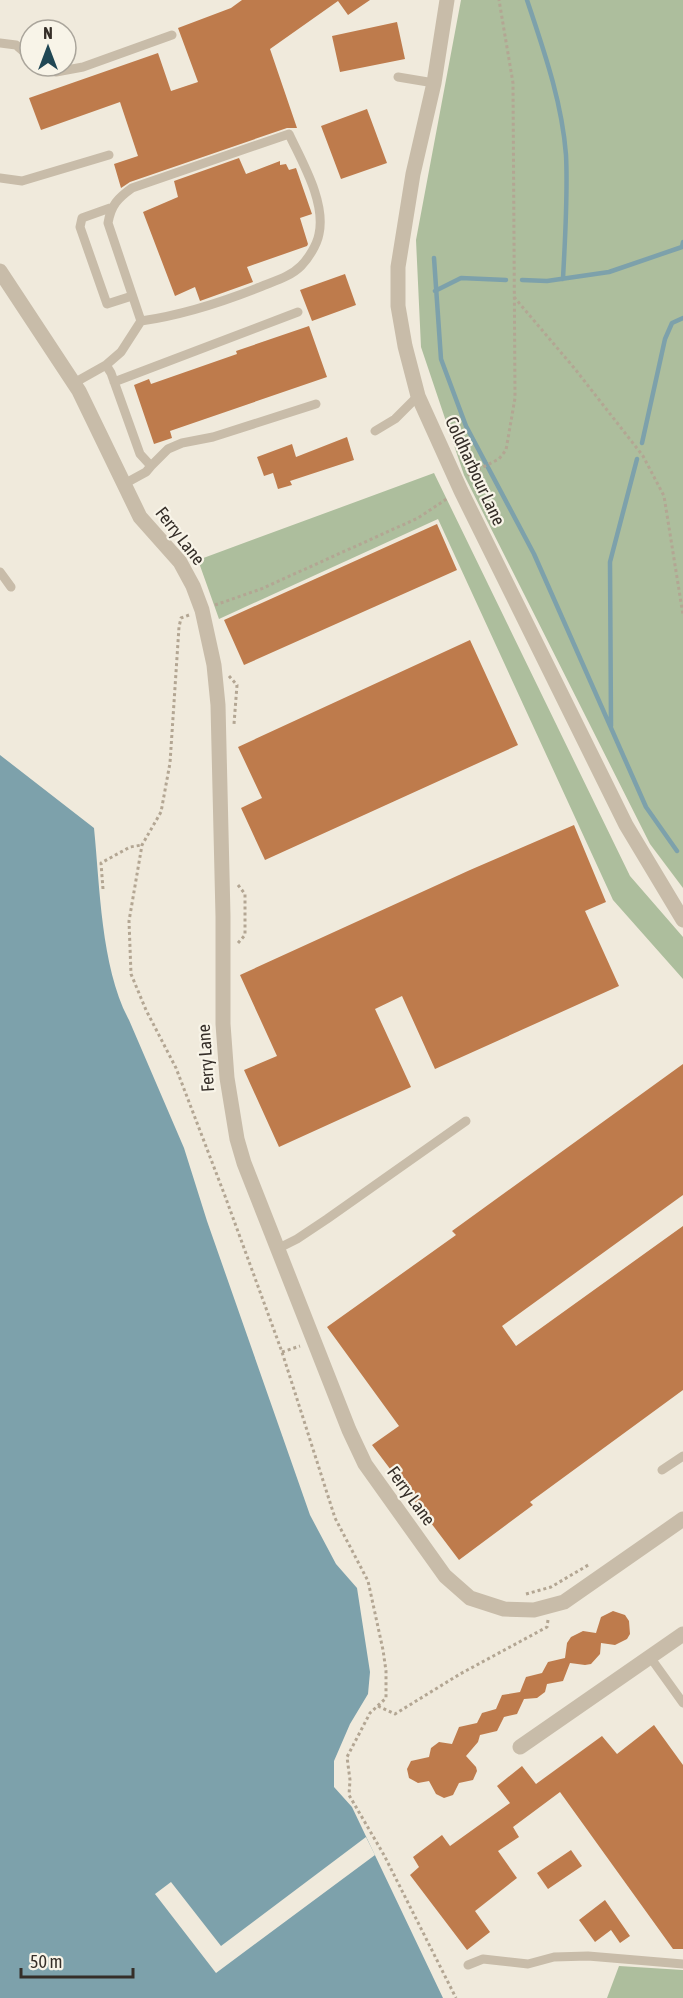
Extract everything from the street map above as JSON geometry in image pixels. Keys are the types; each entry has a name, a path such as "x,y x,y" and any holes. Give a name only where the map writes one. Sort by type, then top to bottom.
{"street":[{"name":"Coldharbour Lane","path":"447,0 434,83 413,174 398,267 398,306 405,346 418,396 461,491 627,825 683,920"},
{"name":"Ferry Lane","path":"0,271 74,383 140,517 180,562 193,586 202,610 214,666 218,705 224,916 223,1024 229,1103 244,1163 364,1464 445,1576 470,1598 504,1609 534,1610 564,1602 683,1519"},
{"path":"520,1747 683,1634"}],"lane":[{"path":"78,68 172,35"},
{"path":"0,43 18,47"},
{"path":"398,78 434,83"},
{"path":"74,383 106,365 121,352 141,321 176,316 220,303 288,275 302,266 319,235 320,217 314,188 289,134 132,188 110,208 82,218 80,227 107,304 132,296"},
{"path":"0,178 22,181 109,155"},
{"path":"110,208 108,223 141,321"},
{"path":"114,382 298,312"},
{"path":"106,365 140,454 151,466"},
{"path":"375,431 395,419 418,396"},
{"path":"124,484 146,472 168,449 182,443 213,437 316,404"},
{"path":"0,572 11,587"},
{"path":"277,1249 327,1219 466,1120"},
{"path":"662,1470 683,1456"},
{"path":"650,1657 683,1701"},
{"path":"468,1965 483,1959 528,1964 554,1957 577,1956 683,1964"}],"path":[{"path":"202,610 261,589 418,518 472,484 469,474 492,464 506,450 515,398 513,83 499,0"},
{"path":"514,297 575,369 643,456 664,496 683,615"},
{"path":"181,618 170,763 161,812 142,846 129,921 131,974 146,1010 176,1068 282,1352 334,1518 370,1589 386,1671 386,1698 370,1713 347,1757 349,1795 384,1855 456,1998"},
{"path":"236,719 237,690"},
{"path":"103,889 101,863 130,847 142,846"},
{"path":"236,947 245,935 245,894"},
{"path":"282,1352 295,1348"},
{"path":"516,1594 551,1587 592,1562"},
{"path":"378,1706 395,1714 460,1674 547,1627 549,1624 547,1607"}],"green space":[{"path":"461,0 683,0 683,888 650,844 464,475 421,347 416,240"},
{"path":"434,473 630,876 683,937 683,979 613,900 438,519 219,619 198,560"},
{"path":"619,1966 683,1970 683,1998 607,1998"}],"water":[{"path":"0,755 94,828 103,927 107,952 120,999 184,1148 207,1221 310,1515 336,1564 357,1588 370,1672 368,1694 350,1724 334,1761 334,1787 352,1807 443,1998 0,1998"}],"pier":[{"path":"366,1837 375,1855 216,1973 155,1894 171,1882 221,1946"}],"building":[{"path":"242,0 370,0 348,15 338,1 270,49 297,128 287,128 130,182 121,188 114,164 138,156 120,102 41,130 29,98 158,53 171,91 198,82 178,28 231,8"},
{"path":"397,22 405,59 340,72 332,36"},
{"path":"367,109 387,163 341,179 321,126"},
{"path":"239,158 246,174 280,161 280,165 286,164 289,170 296,168 312,214 300,218 308,244 247,267 253,282 200,301 195,287 175,296 143,212 178,197 174,181"},
{"path":"345,274 356,305 312,321 300,290"},
{"path":"309,326 327,377 170,431 172,438 154,444 134,385 149,379 151,384"},
{"path":"347,437 354,460 290,481 292,485 278,489 273,473 264,476 257,457 292,444 296,457"},
{"path":"437,524 457,570 244,665 224,620"},
{"path":"470,640 518,745 265,860 241,808 262,798 238,747"},
{"path":"574,825 606,902 585,911 619,986 435,1069 402,996 375,1009 411,1087 279,1147 244,1070 277,1056 240,975"},
{"path":"683,1064 683,1195 502,1326 516,1346 683,1226 683,1390 530,1502 533,1505 459,1560 372,1445 399,1426 327,1327 456,1235 452,1231"},
{"path":"613,1611 625,1615 629,1621 630,1634 627,1639 615,1645 601,1643 600,1654 591,1664 570,1663 563,1681 547,1684 545,1692 537,1698 524,1699 517,1714 504,1717 497,1731 480,1735 478,1742 466,1756 476,1767 477,1771 473,1780 459,1783 453,1795 444,1798 436,1794 429,1781 418,1783 409,1778 407,1769 411,1761 429,1757 431,1748 439,1742 452,1744 459,1727 477,1723 482,1713 496,1709 502,1695 520,1692 526,1677 542,1673 548,1662 565,1658 567,1643 571,1637 583,1631 596,1633 601,1617"},
{"path":"654,1725 683,1765 683,1949 673,1949 560,1792 513,1827 519,1837 498,1851 517,1878 475,1911 490,1932 467,1950 410,1875 419,1867 413,1857 442,1835 450,1846 510,1803 497,1786 522,1766 536,1784 602,1736 617,1754"},
{"path":"571,1850 582,1866 548,1889 537,1873"},
{"path":"605,1900 630,1936 620,1943 611,1930 595,1942 579,1920"}],"waterway":[{"path":"527,0 551,77 564,135 567,186 563,279"},
{"path":"522,280 547,281 609,272 682,247 683,242"},
{"path":"434,258 441,359 466,426 534,554 646,807 677,851"},
{"path":"435,291 461,278 506,280"},
{"path":"642,443 665,339 672,323 683,318"},
{"path":"611,726 610,562 637,459"}]}
